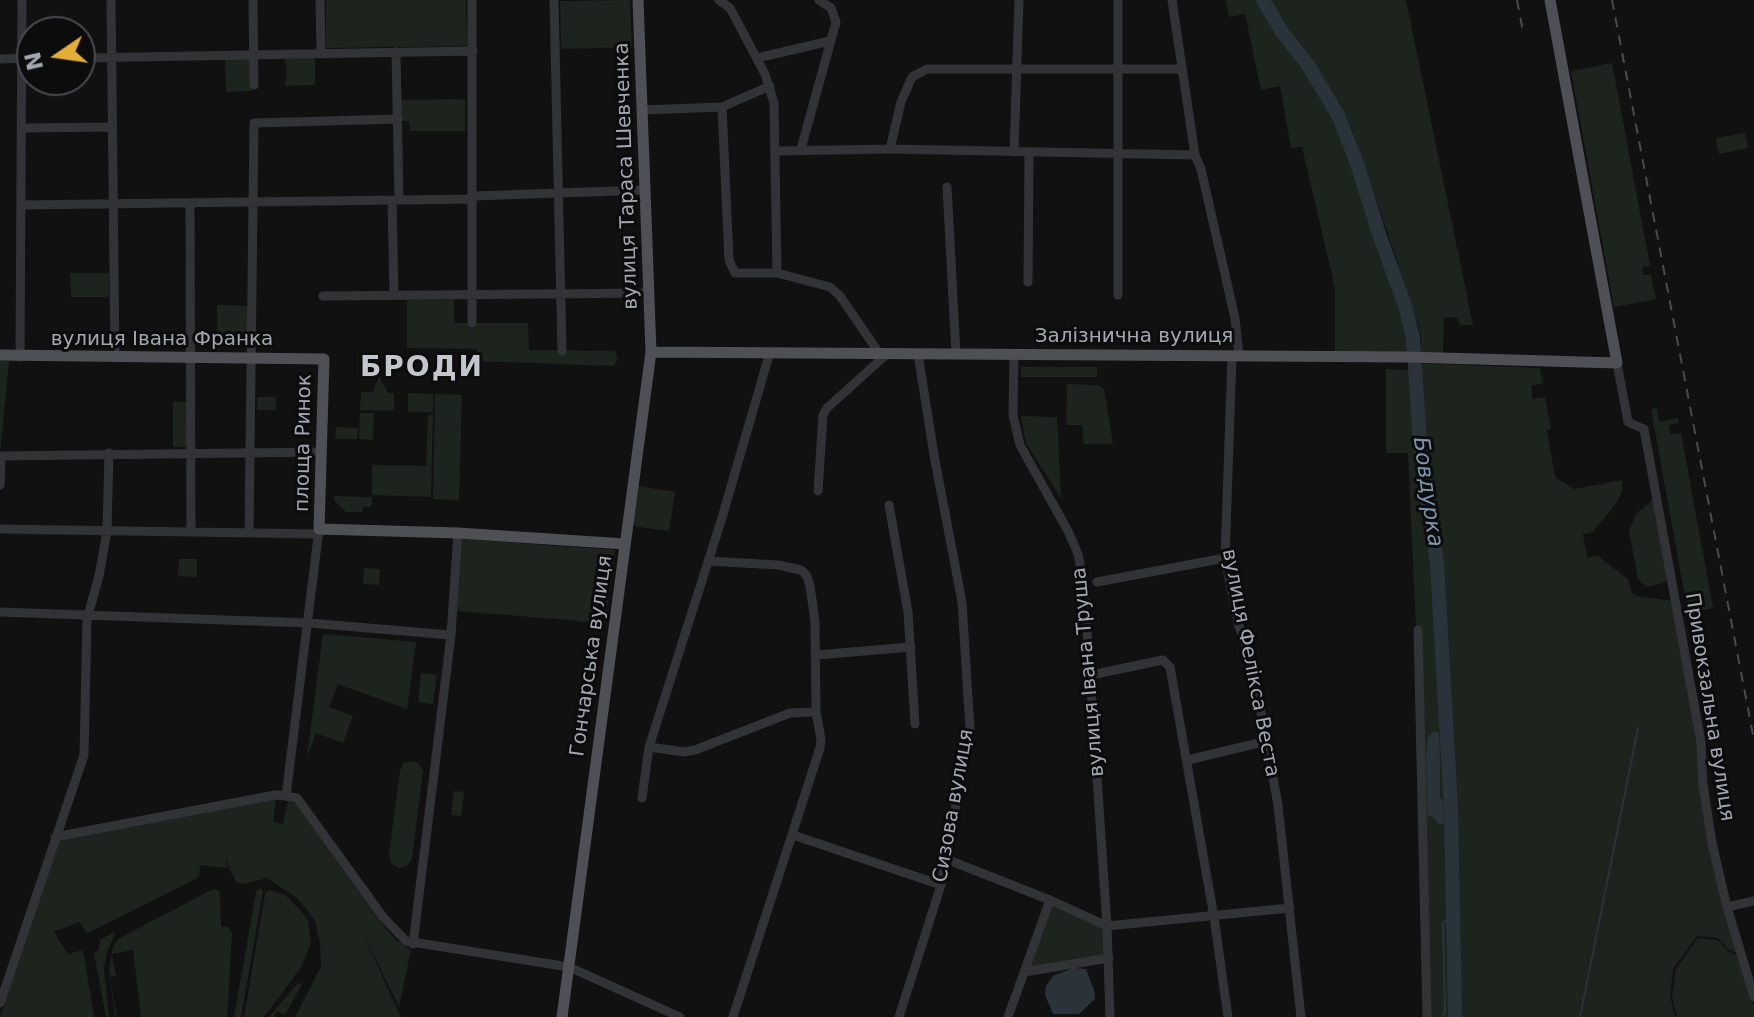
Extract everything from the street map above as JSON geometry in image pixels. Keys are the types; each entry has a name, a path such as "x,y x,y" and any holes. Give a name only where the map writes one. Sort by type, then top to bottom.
{"main road":[{"name":"вулиця Тараса Шевченка","path":"625,544 651,352 638,0"},
{"path":"1550,0 1617,363"},
{"name":"Залізнична вулиця","path":"651,352 1414,357 1617,363"},
{"name":"вулиця Івана Франка","path":"0,355 324,359"},
{"name":"площа Ринок","path":"324,359 319,532 458,533"},
{"name":"Гончарська вулиця","path":"458,533 625,544 562,1017"}],"street":[{"path":"111,0 115,358"},
{"path":"253,0 254,85"},
{"path":"320,0 321,53"},
{"path":"472,0 472,323"},
{"path":"554,0 562,351"},
{"path":"801,149 836,22 831,8 819,0"},
{"path":"1014,152 1019,0"},
{"path":"1118,0 1118,295"},
{"name":"вулиця Фелікса Веста","path":"1172,0 1195,155 1201,169 1235,318 1225,558 1239,626 1252,663 1278,805 1301,1017"},
{"path":"722,1 730,8 770,86 776,119 777,273"},
{"path":"757,58 830,41"},
{"path":"96,57 473,51"},
{"path":"394,295 398,119 396,52"},
{"path":"890,149 901,102 912,77 927,69 1182,69"},
{"path":"642,110 722,107 770,86"},
{"path":"20,357 24,96"},
{"path":"722,107 729,260 735,273 777,273 830,287 884,353 823,415 818,491"},
{"path":"249,533 254,123 398,119"},
{"path":"22,128 112,127"},
{"path":"777,151 890,149 1195,155"},
{"path":"1028,282 1029,152"},
{"path":"947,187 956,354"},
{"path":"21,205 396,200 645,190"},
{"path":"190,203 191,532"},
{"path":"323,296 649,293"},
{"path":"642,798 649,747 770,352"},
{"name":"Сизова вулиця","path":"899,1017 941,885 970,729 962,602 918,354"},
{"name":"вулиця Івана Труша","path":"1014,354 1013,415 1020,445 1078,554 1084,584 1109,958 1110,1017"},
{"name":"Привокзальна вулиця","path":"1617,363 1628,422 1644,429 1701,742 1703,784 1712,843 1754,997"},
{"path":"0,485 0,456 322,452"},
{"path":"0,1003 84,755 88,614 107,531 109,453"},
{"path":"889,505 908,612 915,724"},
{"path":"0,529 319,532"},
{"name":"площа Ринок","path":"286,796 319,532"},
{"path":"413,944 451,635 458,533"},
{"path":"1097,582 1225,558"},
{"path":"708,561 778,565 801,570 810,586 817,655 816,712 820,748 733,1017"},
{"path":"0,612 309,623 451,635"},
{"path":"1418,630 1427,1017"},
{"path":"817,655 911,647"},
{"path":"1091,675 1163,660 1170,667 1188,760 1228,1017"},
{"path":"649,747 684,752 695,750 790,713 816,712"},
{"path":"1188,760 1267,741"},
{"path":"55,837 275,795 297,798 392,929 413,944 569,967 680,1017"},
{"path":"793,835 941,885"},
{"path":"946,859 1107,926 1290,908"},
{"path":"1008,1017 1050,900"},
{"path":"1727,907 1754,901"},
{"path":"1024,972 1109,958"}],"shaded area":[{"path":"326,0 466,0 467,46 326,48"},
{"path":"630,0 632,47 561,49 560,1"},
{"path":"1226,0 1267,0 1277,17 1268,0 1406,0 1473,325 1460,325 1457,317 1444,318 1443,354 1421,354 1421,337 1412,304 1352,130 1340,104 1305,51 1343,113 1419,338 1419,354 1335,353 1335,288 1302,147 1291,148 1280,86 1261,90 1245,14 1229,17"},
{"path":"225,57 251,57 251,91 226,92"},
{"path":"315,58 315,85 285,86 287,68 284,59"},
{"path":"1612,63 1650,266 1642,267 1643,275 1651,275 1656,299 1614,307 1571,71"},
{"path":"465,99 465,131 410,131 409,121 402,121 401,100"},
{"path":"1745,133 1748,148 1719,154 1716,138"},
{"path":"70,273 109,273 109,297 71,297"},
{"path":"407,300 454,300 454,323 528,323 529,350 615,351 618,359 614,366 477,361 477,349 407,348"},
{"path":"217,305 248,306 247,347 217,346"},
{"path":"0,361 9,361 0,455"},
{"path":"1408,363 1540,368 1543,383 1531,386 1533,399 1545,397 1555,477 1574,489 1622,480 1622,491 1617,502 1593,532 1583,534 1587,557 1598,556 1628,579 1632,593 1637,596 1672,601 1737,953 1729,950 1718,938 1697,936 1673,969 1670,996 1675,1017 1429,1017 1422,628 1416,628 1408,453 1386,453 1386,369 1408,370"},
{"path":"1021,367 1097,367 1097,377 1021,377"},
{"path":"379,376 388,393 394,393 394,411 360,410 361,392 373,392"},
{"path":"1067,384 1098,385 1104,389 1113,444 1084,444 1082,425 1066,425"},
{"path":"408,393 433,394 433,412 408,412"},
{"path":"435,394 462,395 459,500 433,499"},
{"path":"257,397 276,397 276,410 257,410"},
{"path":"173,402 189,402 189,447 173,447"},
{"path":"1657,408 1659,422 1678,418 1679,423 1669,425 1671,434 1681,433 1713,608 1688,613 1651,409"},
{"path":"360,413 374,413 373,440 359,439"},
{"path":"428,415 433,415 431,497 372,495 372,465 426,466"},
{"path":"1021,416 1057,417 1061,498 1026,443"},
{"path":"336,427 358,428 357,439 335,439"},
{"path":"638,486 675,492 669,531 633,526"},
{"path":"334,496 372,497 371,507 363,507 362,512 346,512"},
{"path":"1653,500 1669,578 1647,587 1638,579 1629,531 1636,514"},
{"path":"462,539 615,550 605,623 457,611"},
{"path":"179,559 197,559 197,577 178,576"},
{"path":"364,568 380,569 379,585 363,584"},
{"path":"323,634 416,642 407,709 338,684 329,707 353,716 343,743 316,733 307,757"},
{"path":"421,673 437,675 433,704 418,702"},
{"path":"1434,731 1439,733 1440,798 1443,800 1444,823 1440,825 1428,816 1427,804 1426,757 1428,737"},
{"path":"414,761 423,771 412,859 407,866 399,868 392,864 389,856 400,771 403,763"},
{"path":"454,791 464,792 461,816 451,815"},
{"path":"276,799 273,822 283,824 288,801 295,803 379,920 396,940 411,950 399,1007 357,921 401,1017 295,1017 321,967 315,920 297,898 267,878 237,883 226,856 227,868 200,865 199,877 87,933 79,922 54,932 68,954 83,950 94,1017 0,1017 58,841"},
{"path":"260,888 263,891 241,1017 234,1017 256,892"},
{"path":"213,889 219,891 221,927 227,926 232,933 227,1017 141,1017 133,950 112,954 116,976 110,977 109,969 113,947 118,939"},
{"path":"269,890 285,895 302,912 308,920 311,943 301,967 268,1012 263,1017 244,1017 265,894"},
{"path":"1051,903 1106,928 1107,956 1028,969"},
{"path":"116,931 104,969 109,1017 106,1017 94,953 99,950 100,940"},
{"path":"1698,938 1718,940 1729,952 1738,956 1754,1006 1754,1017 1677,1017 1672,996 1676,969"},
{"path":"1073,968 1086,969 1095,999 1079,1014 1053,1014 1045,995 1046,986 1053,976"},
{"path":"298,983 302,984 285,1015 277,1011 274,1017 269,1017"}],"waterway":[{"name":"Бовдурка","path":"1263,0 1338,115 1405,305 1413,338 1421,458 1437,563 1451,809 1455,1017"},
{"path":"1580,1017 1638,728"},
{"path":"1443,1017 1443,922 1453,919"}],"railway":[{"path":"1517,0 1523,32"},
{"path":"1612,0 1754,740"}],"district":[{"name":"БРОДИ","path":"422,369"}]}
